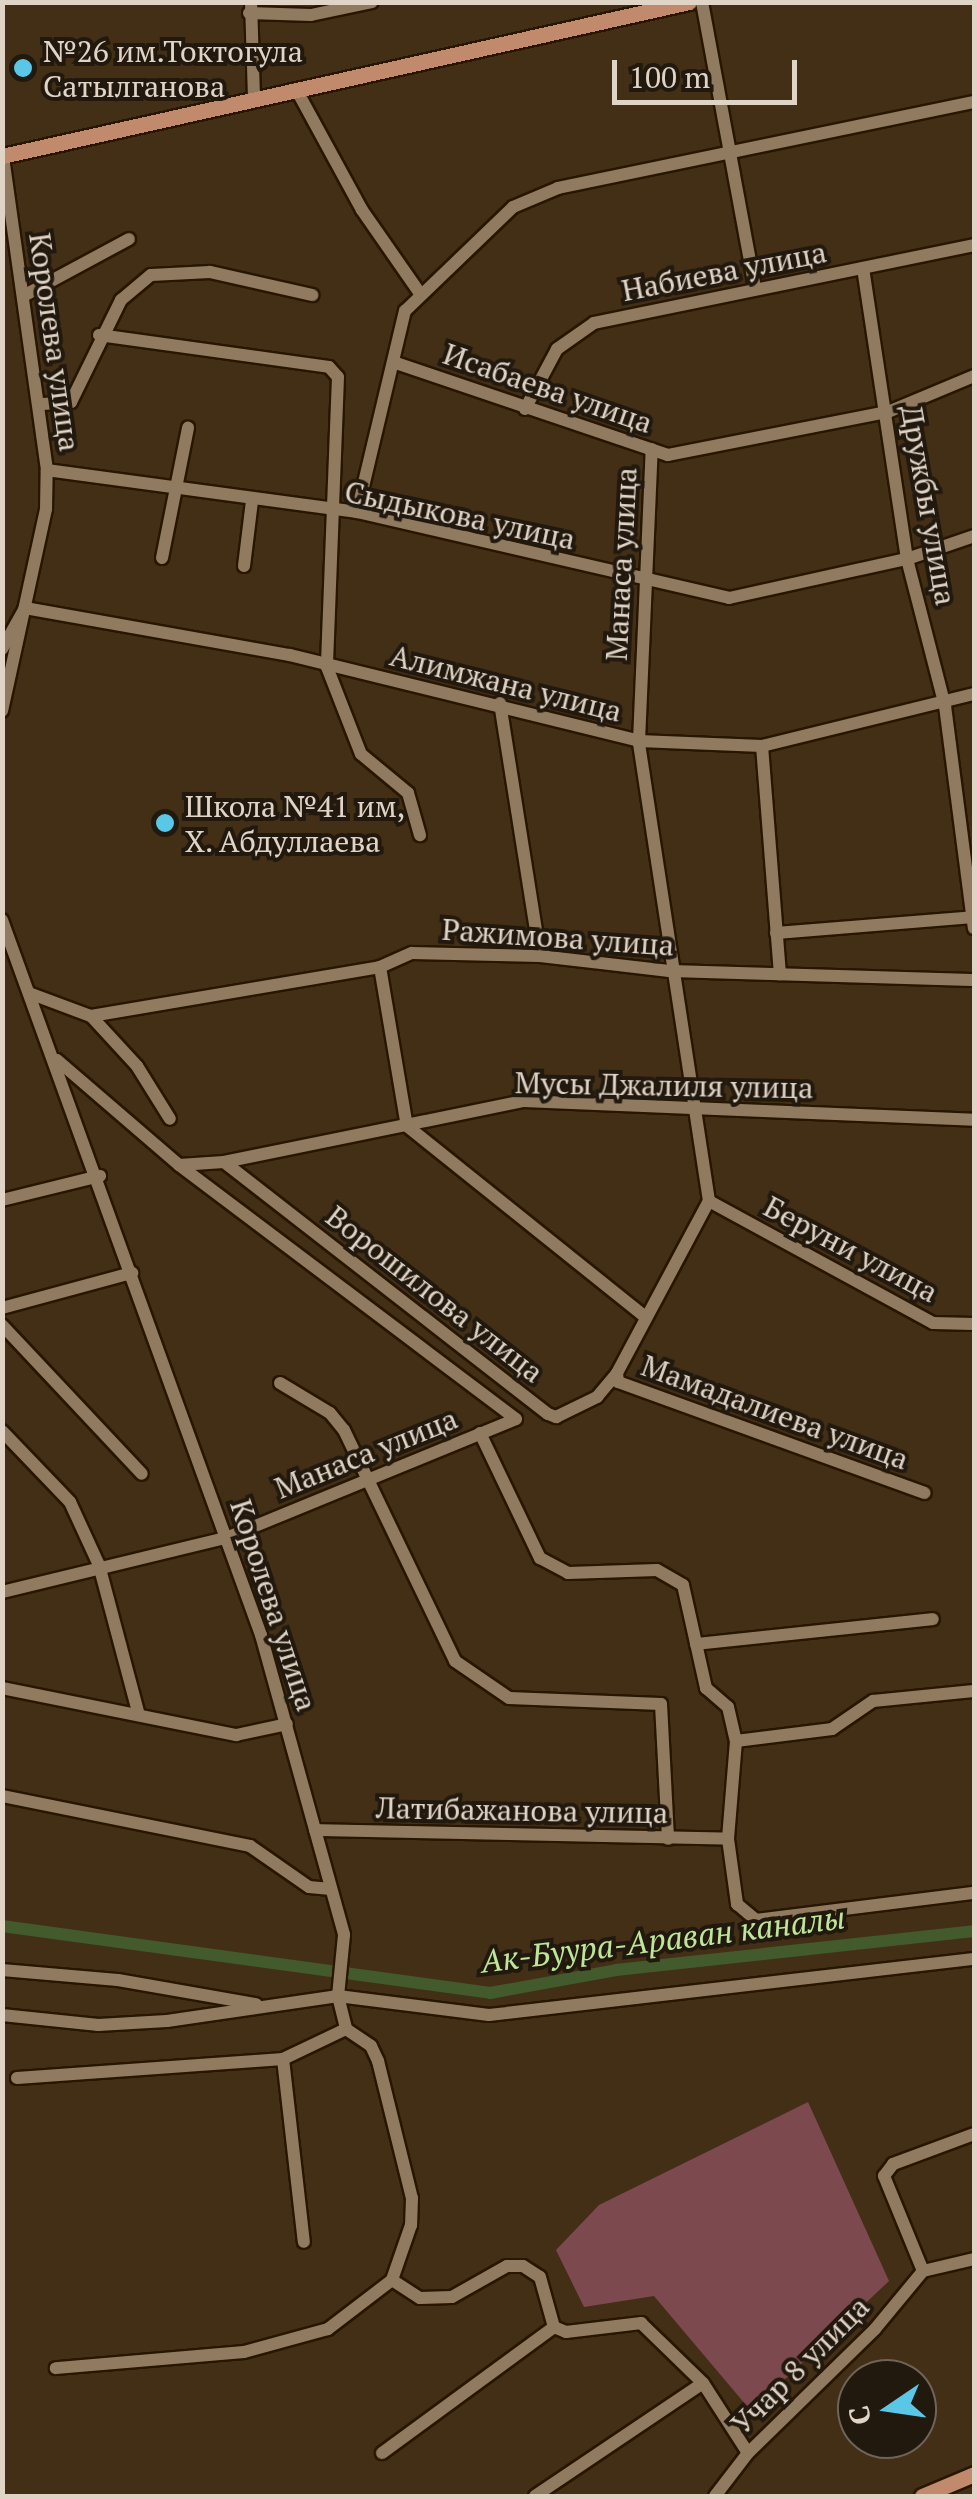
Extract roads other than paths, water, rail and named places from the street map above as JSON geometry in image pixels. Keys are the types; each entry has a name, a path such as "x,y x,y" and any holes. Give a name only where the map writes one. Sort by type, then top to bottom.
{"main road":[{"path":"3,156 690,2"},
{"path":"922,2496 974,2474"}],"street":[{"path":"254,98 250,8 312,15 372,2"},
{"path":"702,2 755,289"},
{"path":"296,89 362,210 421,295"},
{"path":"358,512 396,363 405,310 513,207 558,188 974,102"},
{"name":"Королева улица","path":"2,711 25,608 47,470 42,404 3,156"},
{"path":"25,294 129,239"},
{"name":"Набиева улица","path":"525,409 557,349 594,322 974,245"},
{"name":"Дружбы улица","path":"863,268 908,559 944,706 974,922"},
{"path":"42,404 71,402 100,335 121,300 151,276 210,272 312,295"},
{"path":"100,335 329,367 338,376 327,667 361,754 408,793 420,835"},
{"name":"Исабаева улица","path":"396,363 668,455 749,444 888,412 974,376"},
{"path":"162,558 188,428"},
{"name":"Манаса улица","path":"652,449 642,582 638,741 669,971 699,1106 710,1201"},
{"name":"Сыдыкова улица","path":"47,470 334,513 358,512 642,582 728,598 908,559 974,536"},
{"path":"244,566 252,501"},
{"path":"2,650 25,608"},
{"name":"Алимжана улица","path":"25,608 500,702 638,741 762,746 944,706 974,694"},
{"path":"500,702 540,956"},
{"path":"762,746 780,974"},
{"name":"Королева улица","path":"2,920 100,1176 287,1724 331,1890 344,1960 338,1991"},
{"path":"776,933 974,922"},
{"name":"Ражимова улица","path":"28,993 91,1016 380,967 412,953 540,956 669,971 974,980"},
{"path":"380,967 407,1126"},
{"path":"91,1016 137,1066 170,1118"},
{"name":"Ворошилова улица","path":"56,1058 179,1165 516,1418"},
{"name":"Мусы Джалиля улица","path":"179,1165 224,1162 524,1101 974,1120"},
{"name":"Мамадалиева улица","path":"407,1126 645,1317"},
{"name":"Ворошилова улица","path":"224,1162 548,1414 556,1417 597,1397 617,1373"},
{"path":"2,1200 100,1176"},
{"path":"617,1373 710,1201"},
{"name":"Беруни улица","path":"710,1201 933,1323 974,1324"},
{"path":"2,1308 132,1273"},
{"path":"2,1325 142,1474"},
{"name":"Мамадалиева улица","path":"617,1373 618,1382 924,1493"},
{"path":"280,1382 330,1413 344,1430 364,1481 455,1661 508,1698 661,1704 668,1839"},
{"name":"Манаса улица","path":"2,1592 99,1565 226,1538 516,1418"},
{"path":"2,1431 70,1502 99,1565 139,1715"},
{"path":"480,1433 540,1558 568,1573 657,1570 684,1585 706,1688 728,1707 736,1740 728,1839 737,1904 756,1920 974,1893"},
{"path":"696,1644 933,1618"},
{"path":"2,1688 236,1735 287,1724"},
{"path":"736,1740 832,1729 873,1701 974,1690"},
{"path":"2,1796 250,1846 308,1887 331,1890"},
{"name":"Латибажанова улица","path":"315,1830 728,1839"},
{"path":"2,2015 98,2025 268,2006 338,1991 489,2016 599,1999 974,1959"},
{"path":"2,1970 118,1980 268,2006"},
{"path":"56,2368 286,2344 328,2329 392,2280 411,2224 412,2198 378,2061 371,2046 346,2029 338,1991"},
{"path":"17,2078 283,2058 346,2029"},
{"path":"283,2058 304,2242"},
{"path":"974,2134 892,2164 884,2176 923,2271 974,2259"},
{"path":"392,2280 420,2298 452,2297 507,2266 522,2266 540,2277 554,2327"},
{"name":"Учар 8 улица","path":"716,2496 748,2453 874,2329 923,2271"},
{"path":"554,2327 566,2332 641,2324 703,2383 748,2453"},
{"path":"382,2454 554,2327"},
{"path":"535,2496 703,2383"}],"waterway":[{"name":"Ак-Буура-Араван каналы","path":"2,1926 490,1993 616,1970 974,1931"}],"place":[{"name":"№26 им.Токтогула Сатылганова","path":"23,68"},
{"name":"Школа №41 им, Х. Абдуллаева","path":"165,823"}]}
